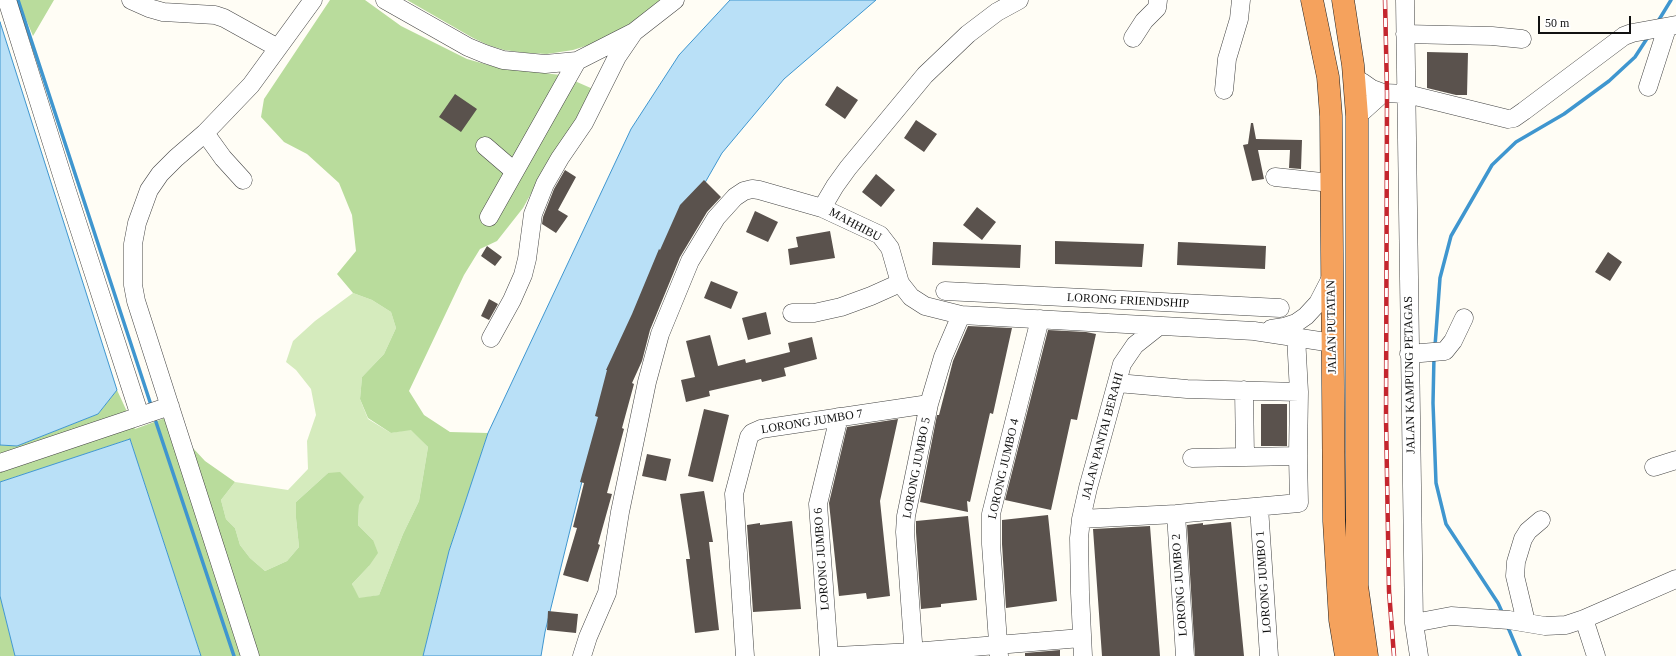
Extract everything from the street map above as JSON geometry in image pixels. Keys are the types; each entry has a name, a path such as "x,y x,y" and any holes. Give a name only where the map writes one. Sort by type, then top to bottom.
{"highway":[{"name":"JALAN PUTATAN","path":"1312,0 1328,77 1331,116 1334,521 1340,620 1346,656"},
{"name":"JALAN PUTATAN","path":"1343,0 1353,65 1357,116 1357,586 1368,656"},
{"path":"1357,140 1363,111 1358,0"}],"street":[{"path":"7,0 140,416"},
{"path":"131,0 163,12 215,15 224,18 278,48"},
{"path":"250,656 136,301 133,285 133,244 137,224 149,190 160,174 205,133 251,85 313,0"},
{"path":"385,0 468,47 497,58 545,64 577,61 634,32 675,0"},
{"name":"MAHHIBU","path":"1019,0 997,12 968,34 925,75 848,168 822,208 880,235 890,248 900,283 911,297 925,306 967,315 1159,326"},
{"path":"1133,38 1144,21 1157,8 1158,0"},
{"path":"1224,90 1226,59 1239,19 1241,0"},
{"name":"JALAN KAMPUNG PETAGAS","path":"1405,0 1415,354 1414,623 1419,656"},
{"path":"1362,82 1372,89 1384,93 1407,94 1508,120 1524,111 1624,36 1669,27 1648,87"},
{"path":"491,338 512,300 523,275 527,259 533,214 545,184 560,158 584,123 614,62 634,32"},
{"path":"1405,34 1492,36 1522,40"},
{"path":"489,217 577,61"},
{"path":"1363,111 1384,93"},
{"path":"205,133 222,158 244,180"},
{"path":"485,146 514,171"},
{"path":"1275,178 1331,183"},
{"path":"582,656 607,593 620,512 647,382 663,327 690,261 716,218 735,197 744,191 752,189 759,190 822,208"},
{"path":"1254,331 1284,327 1296,323 1306,316 1318,303 1332,276"},
{"path":"792,313 814,313 841,307 900,283"},
{"name":"LORONG FRIENDSHIP","path":"945,291 976,294 1280,308"},
{"path":"967,315 976,294"},
{"name":"LORONG JUMBO 5","path":"913,654 905,532 906,516 929,404 943,357 967,315"},
{"path":"1415,354 1445,351 1453,341 1464,318"},
{"name":"LORONG JUMBO 4","path":"998,650 991,544 991,514 1040,319"},
{"path":"1159,326 1254,331 1296,336 1333,343"},
{"name":"JALAN PANTAI BERAHI","path":"1083,656 1081,638 1079,560 1081,519 1122,364 1135,346 1159,326"},
{"path":"1081,519 1259,508 1299,503 1299,392 1296,336"},
{"path":"1117,383 1187,389 1299,392"},
{"path":"1244,390 1245,456"},
{"name":"LORONG JUMBO 7","path":"745,656 734,494 749,438 752,433 761,429 929,404"},
{"path":"0,463 170,406"},
{"name":"LORONG JUMBO 6","path":"829,656 818,504 839,417"},
{"path":"1192,458 1298,456"},
{"path":"1654,467 1676,460"},
{"name":"LORONG JUMBO 1","path":"1259,508 1269,656"},
{"name":"LORONG JUMBO 2","path":"1176,514 1185,656"},
{"path":"1526,622 1515,576 1516,562 1522,539 1534,524 1541,520"},
{"path":"1414,623 1451,616 1526,622 1545,626 1555,626 1584,619 1676,579"},
{"path":"1584,619 1596,656"},
{"path":"836,656 998,650 1081,638"}],"green space":[{"path":"18,0 54,0 33,36"},
{"path":"330,0 365,0 401,26 467,59 499,68 561,75 593,89 581,114 549,161 523,208 497,241 480,249 464,275 409,391 424,415 450,432 488,433 449,551 423,656 201,656 130,439 0,482 0,445 17,446 98,414 117,390 135,429 165,418 205,461 235,482 221,500 226,519 235,528 240,545 250,558 265,571 287,561 299,547 296,502 328,473 340,472 364,497 359,505 358,525 373,540 378,553 369,566 352,584 359,598 379,595 403,534 419,501 428,447 411,430 391,433 368,418 360,399 362,377 384,354 396,328 391,312 372,300 353,293 337,274 356,251 352,215 339,183 307,154 284,142 261,117 264,99"},
{"path":"407,0 661,0 628,26 595,43 573,50 547,54 504,50 488,45"},
{"path":"353,293 372,300 391,312 396,328 384,354 362,377 360,399 368,419 391,433 411,429 428,447 419,501 403,534 379,595 358,599 352,584 369,566 373,540 358,525 359,505 328,473 296,502 299,547 287,561 265,571 250,558 240,545 235,528 226,519 221,500 235,482 288,490 308,469 307,441 316,415 311,389 296,370 286,362 293,341 315,321"},
{"path":"0,596 15,656 0,656"}],"water":[{"path":"730,0 876,0 784,79 722,153 656,268 587,461 545,632 541,656 423,656 449,551 488,433 631,129 679,55"},
{"path":"0,22 117,390 98,414 17,446 0,445"},
{"path":"130,439 201,656 15,656 0,596 0,482"}],"building":[{"path":"1427,52 1468,53 1467,95 1456,95 1427,88"},
{"path":"837,86 858,100 845,119 825,105"},
{"path":"455,94 477,109 461,132 439,117"},
{"path":"916,120 937,134 924,152 904,138"},
{"path":"1251,123 1253,123 1256,139 1302,140 1301,169 1289,168 1290,150 1258,150 1264,179 1252,181 1243,145 1248,144"},
{"path":"565,170 576,177 558,210 568,216 556,233 542,224 543,217 554,189"},
{"path":"876,174 895,190 881,207 862,192"},
{"path":"704,180 721,197 707,212 680,257 650,330 642,361 632,383 634,384 622,428 624,429 607,493 612,494 598,544 600,545 588,582 563,575 577,528 573,527 584,483 580,482 598,417 595,416 606,370 680,205"},
{"path":"977,207 996,222 982,240 963,225"},
{"path":"755,211 778,222 768,242 746,232"},
{"path":"830,231 835,258 790,265 788,249 798,247 796,237"},
{"path":"1055,241 1144,244 1142,267 1055,264"},
{"path":"933,242 1021,245 1020,268 932,265"},
{"path":"1178,242 1266,246 1265,269 1177,265"},
{"path":"487,246 502,257 495,266 481,256"},
{"path":"1608,252 1622,262 1610,281 1595,272"},
{"path":"711,281 738,292 731,309 704,298"},
{"path":"489,299 498,304 489,320 481,316"},
{"path":"766,312 771,334 748,340 742,318"},
{"path":"968,326 1012,328 993,414 990,413 970,502 967,501 968,512 920,502 937,415 939,415 953,361"},
{"path":"1048,330 1096,334 1077,420 1071,419 1051,510 1005,500"},
{"path":"710,335 718,366 745,359 746,363 790,352 788,343 812,337 817,359 784,368 786,376 762,382 761,379 709,391 710,396 686,402 681,380 695,377 686,341"},
{"path":"1261,404 1287,404 1287,446 1261,446"},
{"path":"704,409 729,415 713,482 688,476"},
{"path":"898,419 880,501 890,596 867,599 866,593 839,596 829,503 847,427"},
{"path":"647,454 671,459 666,481 642,476"},
{"path":"704,491 713,542 709,542 719,630 695,633 686,559 690,559 680,494"},
{"path":"1048,515 1057,601 1006,608 1002,520"},
{"path":"968,516 977,600 941,604 941,607 921,609 916,521"},
{"path":"792,521 801,609 753,612 747,525"},
{"path":"1231,522 1244,656 1195,656 1187,525"},
{"path":"1150,526 1160,656 1102,656 1093,529"},
{"path":"548,611 578,614 576,633 547,630"},
{"path":"1060,650 1060,656 1025,656 1025,653"}],"waterway":[{"path":"18,0 151,405"},
{"path":"1657,23 1671,0"},
{"path":"1435,346 1440,278 1451,236 1492,165 1516,142 1564,114 1609,81 1635,57 1648,37"},
{"path":"1434,356 1433,403 1436,483 1446,524 1498,603 1503,614"},
{"path":"156,422 234,656"},
{"path":"1507,625 1520,656"}],"railway":[{"path":"1385,0 1387,93 1386,418 1389,591 1394,656"}]}
